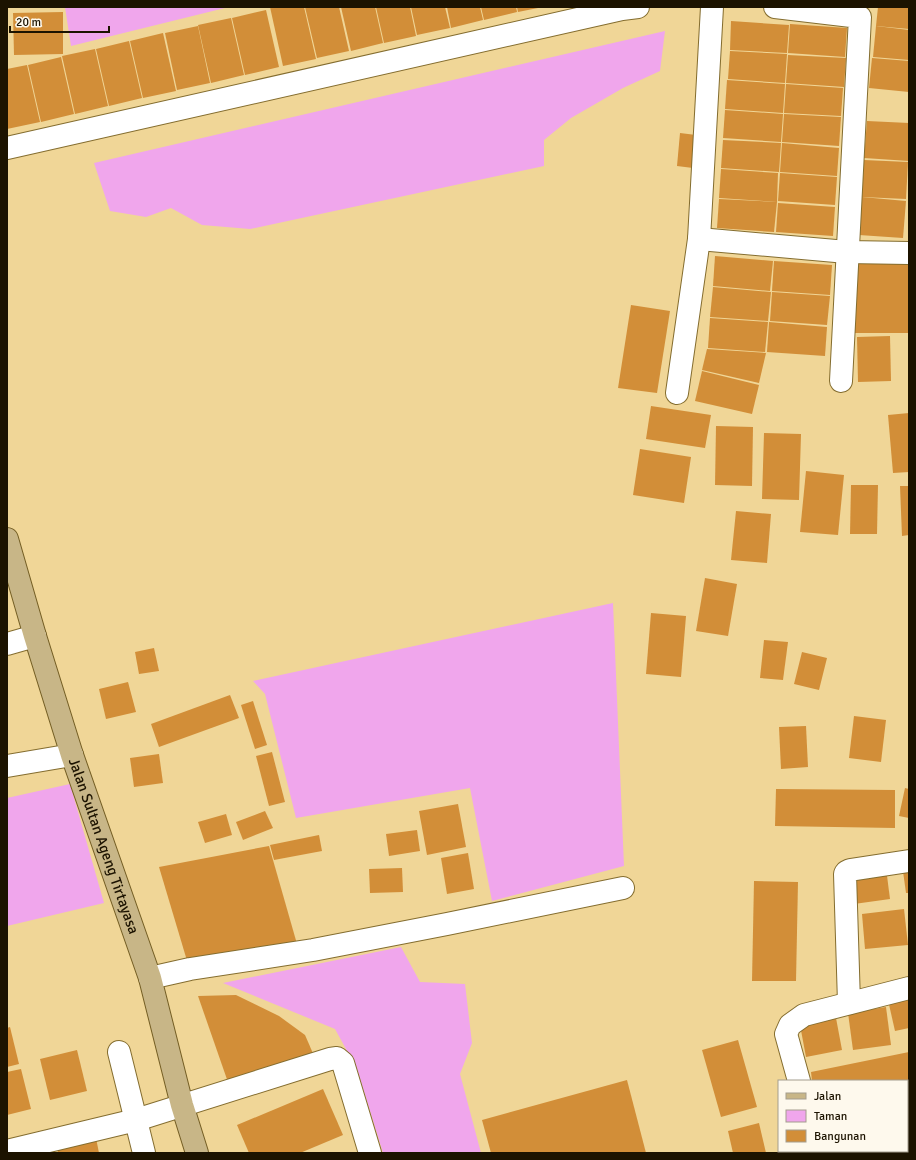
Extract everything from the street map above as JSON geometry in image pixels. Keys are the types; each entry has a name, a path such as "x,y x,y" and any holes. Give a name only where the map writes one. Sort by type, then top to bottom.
{"main road":[{"name":"Jalan Sultan Ageng Tirtayasa","path":"7,539 72,755 157,977 189,1103 197,1153"}],"street":[{"path":"7,148 622,9 638,7"},
{"path":"678,393 700,240 712,7"},
{"path":"775,7 860,12 841,381"},
{"path":"700,240 847,252 909,253"},
{"path":"7,644 35,636"},
{"path":"7,766 72,755"},
{"path":"849,1003 845,874 850,870 909,861"},
{"path":"157,977 190,969 321,948 447,924 623,888"},
{"path":"799,1080 786,1034 790,1025 804,1015 909,988"},
{"path":"119,1052 144,1153"},
{"path":"7,1151 136,1120 337,1058 343,1063 370,1153"}],"green space":[{"path":"65,7 229,7 71,46"},
{"path":"665,31 660,71 623,88 571,118 544,140 544,166 250,229 202,225 171,208 146,217 110,211 94,163"},
{"path":"613,603 624,866 492,901 470,788 296,818 265,694 253,681"},
{"path":"70,784 104,903 7,926 7,798"},
{"path":"401,947 420,982 465,984 472,1043 460,1074 481,1153 383,1153 357,1069 335,1029 223,983"}],"building":[{"path":"270,7 304,7 316,59 283,66"},
{"path":"305,7 339,7 349,51 317,58"},
{"path":"341,7 375,7 383,43 351,51"},
{"path":"376,7 410,7 416,36 384,43"},
{"path":"411,7 445,7 450,28 417,35"},
{"path":"447,7 480,7 483,20 451,28"},
{"path":"481,7 516,7 517,12 484,20"},
{"path":"517,7 538,7 538,8 518,12"},
{"path":"878,7 909,7 909,29 876,26"},
{"path":"266,10 279,67 245,75 232,18"},
{"path":"63,12 63,54 14,55 13,13"},
{"path":"231,18 244,75 211,83 198,25"},
{"path":"731,21 789,25 787,53 730,50"},
{"path":"790,24 847,28 845,57 788,53"},
{"path":"198,26 210,83 177,90 165,33"},
{"path":"876,26 909,30 909,60 873,57"},
{"path":"163,33 176,91 143,98 130,41"},
{"path":"129,41 142,98 109,106 96,49"},
{"path":"95,49 108,106 75,114 62,56"},
{"path":"730,51 787,54 785,83 728,79"},
{"path":"788,55 846,58 844,87 786,83"},
{"path":"61,57 74,114 41,122 28,65"},
{"path":"872,58 909,61 909,92 869,88"},
{"path":"27,65 40,122 7,129 7,69"},
{"path":"727,80 785,84 783,113 725,109"},
{"path":"786,84 843,88 841,116 784,113"},
{"path":"725,110 783,114 781,142 723,138"},
{"path":"784,114 841,117 839,146 782,142"},
{"path":"867,121 909,123 909,161 864,158"},
{"path":"680,133 696,135 693,168 677,166"},
{"path":"723,140 781,143 779,172 721,168"},
{"path":"782,143 839,148 837,176 780,172"},
{"path":"864,160 908,162 906,199 862,197"},
{"path":"721,169 778,173 777,202 719,198"},
{"path":"780,173 837,177 835,205 778,201"},
{"path":"862,197 906,201 903,238 859,235"},
{"path":"719,199 777,202 774,232 717,228"},
{"path":"778,203 835,207 833,236 776,232"},
{"path":"715,256 773,261 770,291 713,286"},
{"path":"774,261 832,265 830,295 772,291"},
{"path":"858,263 909,263 909,333 853,333"},
{"path":"713,287 771,292 768,321 710,317"},
{"path":"772,292 830,296 827,325 770,321"},
{"path":"631,305 670,311 657,393 618,388"},
{"path":"710,318 768,322 765,352 708,348"},
{"path":"769,322 827,327 825,356 767,352"},
{"path":"890,336 891,381 858,382 857,337"},
{"path":"707,349 766,353 759,383 702,370"},
{"path":"702,371 759,385 752,414 695,401"},
{"path":"651,406 711,415 705,448 646,439"},
{"path":"909,413 909,472 893,473 888,415"},
{"path":"716,426 753,427 752,486 715,485"},
{"path":"764,433 801,434 799,500 762,499"},
{"path":"640,449 691,457 684,503 633,495"},
{"path":"806,471 844,475 838,535 800,532"},
{"path":"851,485 878,485 877,534 850,534"},
{"path":"900,486 909,486 909,535 902,536"},
{"path":"736,511 771,514 767,563 731,560"},
{"path":"705,578 737,584 728,636 696,631"},
{"path":"651,613 686,616 681,677 646,674"},
{"path":"764,640 788,642 783,680 760,678"},
{"path":"154,648 159,671 139,674 135,652"},
{"path":"802,652 827,658 819,690 794,684"},
{"path":"128,682 136,712 106,719 99,689"},
{"path":"230,695 239,718 159,747 151,724"},
{"path":"253,701 267,745 255,749 241,705"},
{"path":"854,716 886,720 881,762 849,758"},
{"path":"806,726 808,767 781,769 779,727"},
{"path":"272,752 285,802 269,806 256,756"},
{"path":"159,754 163,783 134,787 130,758"},
{"path":"905,788 909,789 909,818 899,816"},
{"path":"776,789 895,790 895,828 775,826"},
{"path":"458,804 466,847 427,855 419,811"},
{"path":"265,811 273,828 243,840 236,822"},
{"path":"226,814 232,835 205,843 198,822"},
{"path":"417,830 420,851 389,856 386,834"},
{"path":"319,835 322,851 274,860 270,845"},
{"path":"269,846 297,944 188,964 159,867"},
{"path":"468,853 474,889 447,894 441,858"},
{"path":"909,863 909,893 906,893 902,864"},
{"path":"402,868 403,892 370,893 369,869"},
{"path":"886,868 890,899 854,904 850,873"},
{"path":"754,881 798,882 796,981 752,981"},
{"path":"904,909 908,945 865,949 862,914"},
{"path":"236,995 279,1016 305,1035 315,1058 230,1088 198,996"},
{"path":"909,995 909,1028 895,1031 888,1000"},
{"path":"886,1007 891,1045 853,1050 848,1013"},
{"path":"836,1018 842,1050 806,1057 800,1025"},
{"path":"10,1027 19,1064 7,1067 7,1028"},
{"path":"738,1040 757,1107 721,1117 702,1050"},
{"path":"77,1050 87,1091 50,1100 40,1059"},
{"path":"909,1052 909,1089 908,1080 812,1080 811,1072"},
{"path":"21,1069 31,1109 7,1115 7,1072"},
{"path":"627,1080 646,1153 491,1153 482,1120"},
{"path":"323,1089 343,1135 300,1153 249,1153 237,1125"},
{"path":"759,1123 766,1153 733,1153 728,1131"},
{"path":"95,1133 99,1153 58,1153 56,1141"}]}
